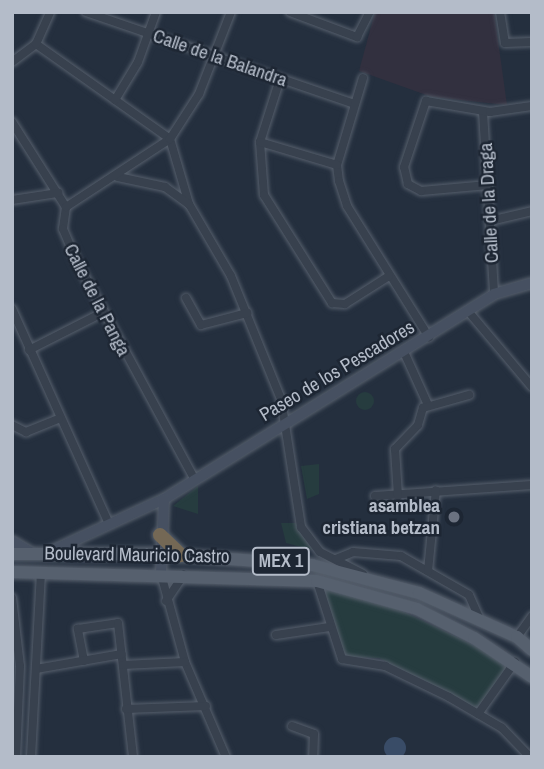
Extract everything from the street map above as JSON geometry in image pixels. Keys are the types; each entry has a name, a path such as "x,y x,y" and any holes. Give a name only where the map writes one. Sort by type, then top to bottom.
{"highway":[{"path":"160,535 181,555"}],"main road":[{"name":"Boulevard Mauricio Castro","path":"12,554 161,554 291,561 367,576 517,637 532,650"},
{"name":"Boulevard Mauricio Castro","path":"12,572 184,573 317,581 416,609 515,662 532,677"}],"street":[{"path":"12,62 36,44 50,12"},
{"name":"Calle de la Balandra","path":"86,12 354,104"},
{"path":"115,100 149,34 156,12"},
{"path":"66,207 118,177 170,139 214,56 231,12"},
{"path":"290,12 357,37 370,12"},
{"path":"500,12 505,43 532,42"},
{"path":"36,44 170,139 189,204 247,313 288,421 301,527 320,552 367,576"},
{"path":"363,78 337,165 347,206 429,337"},
{"path":"280,79 260,142 264,195 332,303 345,304 389,276"},
{"path":"488,185 417,190 404,173 426,101 484,112 532,106"},
{"name":"Calle de la Draga","path":"484,112 494,294"},
{"name":"Calle de la Panga","path":"12,122 66,207 67,242 102,313 194,478"},
{"path":"260,142 337,165"},
{"path":"118,177 165,187 189,204"},
{"path":"12,200 58,193"},
{"path":"491,221 532,211"},
{"name":"Paseo de los Pescadores","path":"39,554 164,499 194,478 429,337 494,294 532,283"},
{"path":"186,298 201,325 247,313"},
{"path":"12,309 16,330 29,350 58,419 109,524"},
{"path":"468,311 532,387"},
{"path":"29,350 102,313"},
{"path":"404,352 428,405"},
{"path":"398,496 396,449 428,405 469,394"},
{"path":"12,425 26,432 58,419"},
{"path":"375,496 532,485"},
{"path":"428,571 436,490"},
{"path":"164,499 160,535 161,574 166,601 185,662 226,757"},
{"path":"12,541 39,554"},
{"path":"336,559 353,552 395,555 428,571 473,599 480,623"},
{"path":"31,757 41,573"},
{"path":"166,601 184,573"},
{"path":"317,581 329,627 342,659 397,670 478,714 530,757"},
{"path":"12,598 19,628 16,757"},
{"path":"517,637 532,616"},
{"path":"84,661 78,629 118,623 133,757"},
{"path":"276,635 329,627"},
{"path":"36,669 122,654"},
{"path":"123,666 185,662"},
{"path":"478,714 515,662"},
{"path":"126,709 206,706"},
{"path":"292,726 314,734 313,757"}],"shaded area":[{"path":"375,12 494,12 507,105 432,97 359,71"}],"green space":[{"path":"361,392 369,392 374,401 372,408 361,410 356,405 356,397"},
{"path":"319,464 319,494 307,499 301,466"},
{"path":"198,486 198,514 173,506"},
{"path":"281,523 299,523 313,550 286,543"},
{"path":"322,587 385,603 512,663 477,710 379,658 344,657"}],"water":[{"path":"395,737 403,740 406,748 403,756 395,759 387,756 384,748 387,740"}],"place":[{"name":"asamblea cristiana betzan","path":"454,517"}]}
